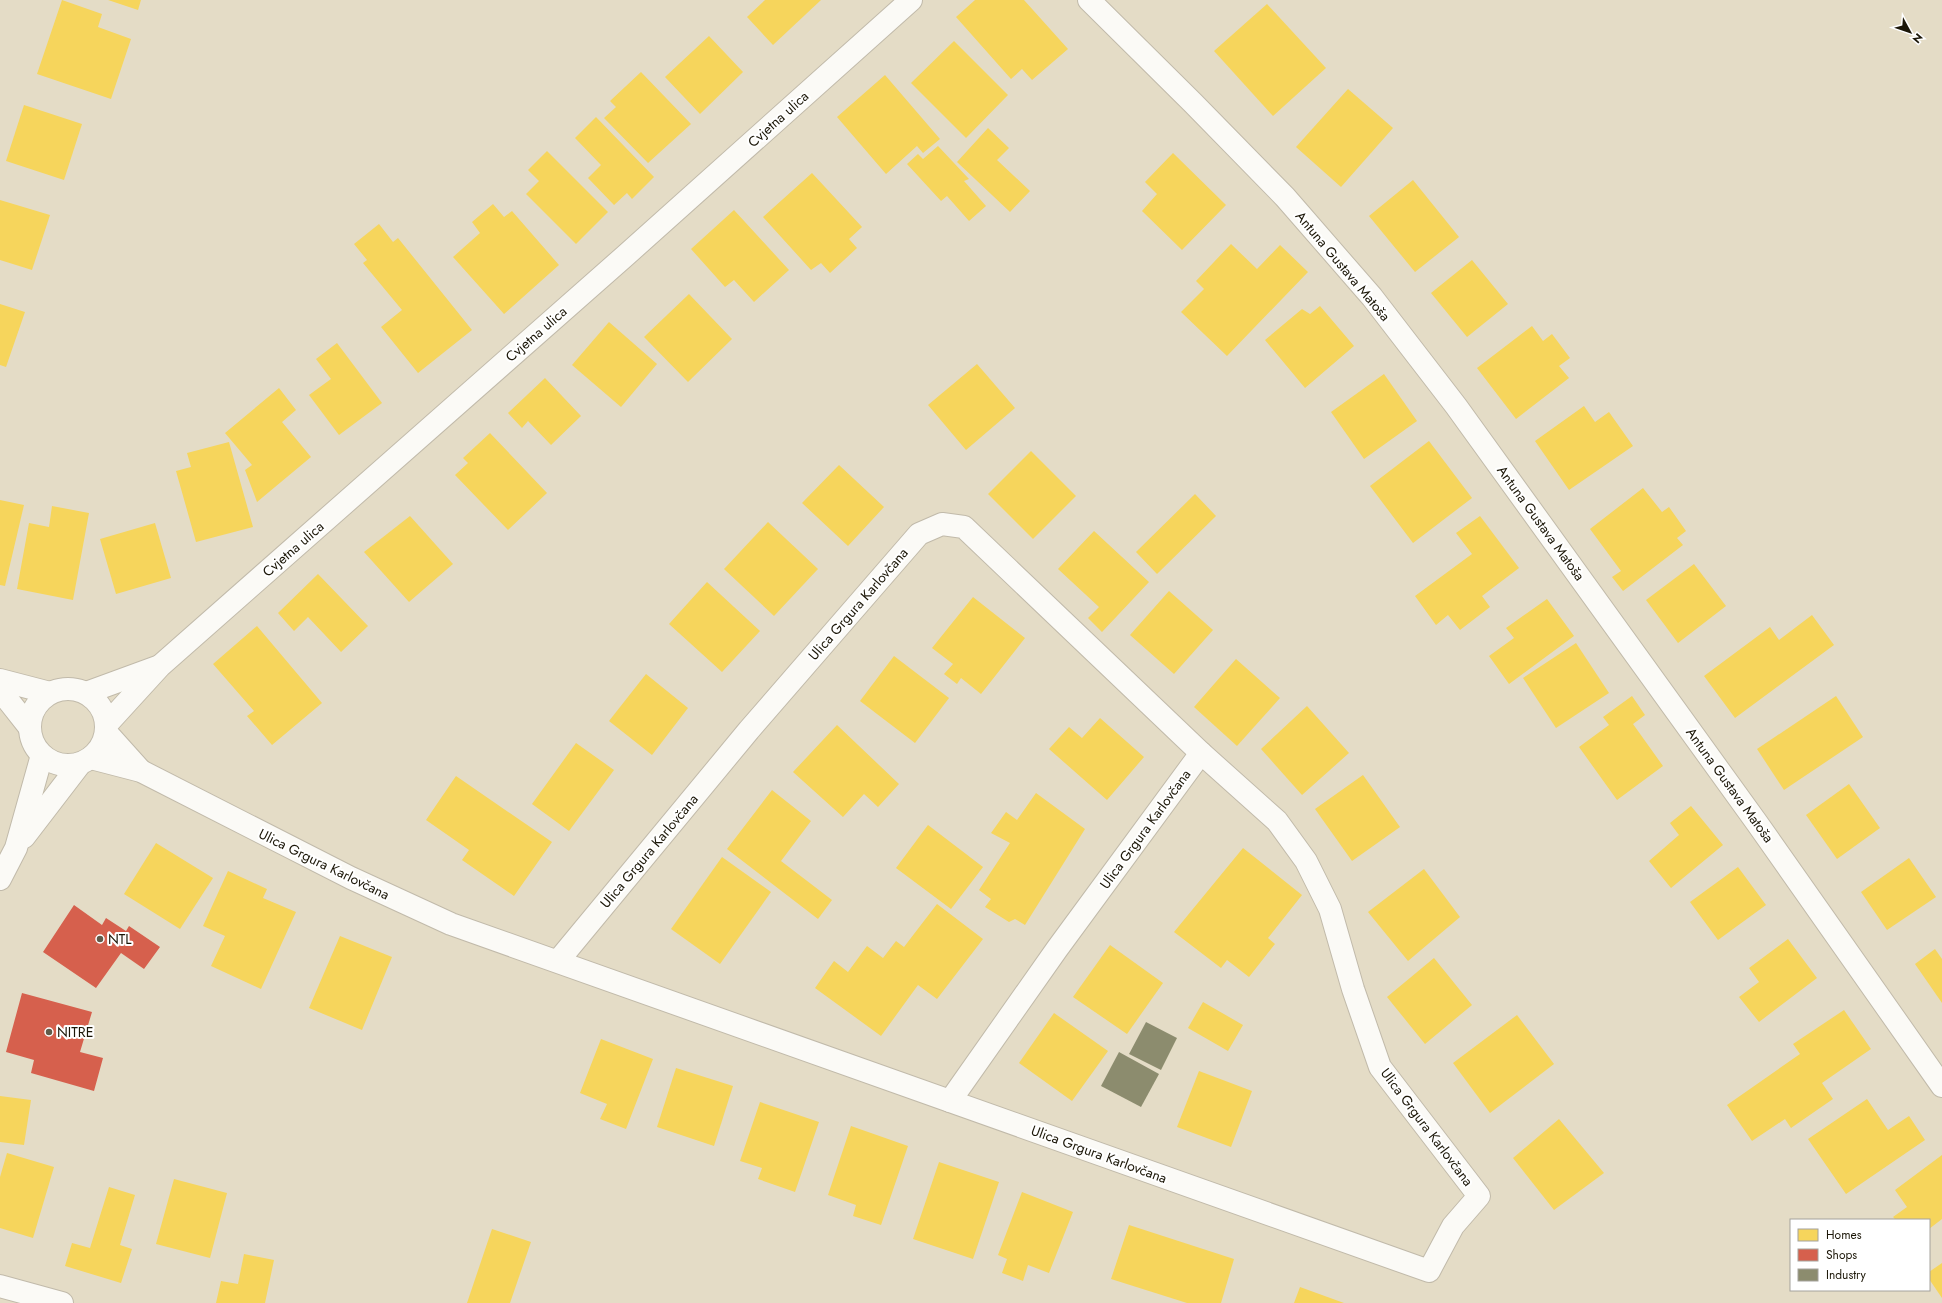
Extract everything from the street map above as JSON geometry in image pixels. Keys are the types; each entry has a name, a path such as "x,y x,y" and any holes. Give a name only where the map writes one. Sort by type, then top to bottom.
{"street":[{"name":"Cvjetna ulica","path":"106,728 160,666 619,261 911,0"},
{"name":"Antuna Gustava Matoša","path":"1089,0 1285,197 1372,297 1456,406 1757,822 1942,1086"},
{"name":"Ulica Grgura Karlovčana","path":"142,771 351,878 451,924 1428,1271 1453,1226 1479,1196 1380,1067 1353,989 1330,909 1306,861 1276,821 1201,753 964,527 942,524 919,534 749,730 558,962"},
{"path":"86,693 160,666"},
{"path":"0,680 50,693"},
{"path":"0,879 16,848 85,761 100,748 106,737 104,711 97,701 86,693 74,689 62,689 50,693 40,701 33,711 30,728 30,736 42,755 55,763 67,765 85,761 142,771"},
{"path":"0,690 30,728"},
{"path":"106,728 142,771"},
{"name":"Ulica Grgura Karlovčana","path":"950,1101 1057,949 1201,753"},
{"path":"16,848 42,755"},
{"path":"0,1286 62,1303"}],"building: Homes":[{"path":"62,0 102,14 98,27 131,39 111,99 37,74"},
{"path":"108,0 141,0 138,10"},
{"path":"765,0 821,0 773,45 747,17"},
{"path":"975,0 1024,0 1068,49 1032,80 1022,69 1011,79 956,17"},
{"path":"1267,4 1326,68 1273,116 1214,51"},
{"path":"709,36 743,72 700,114 665,77"},
{"path":"954,41 1008,95 966,138 911,83"},
{"path":"641,72 691,124 648,163 604,118 616,107 610,101"},
{"path":"885,75 940,139 923,153 917,146 886,174 837,117"},
{"path":"1348,89 1393,128 1341,187 1296,147"},
{"path":"24,105 82,124 64,180 6,161"},
{"path":"596,117 654,177 632,199 627,193 614,205 588,178 601,165 575,138"},
{"path":"988,128 1009,148 997,160 1030,191 1010,212 957,162"},
{"path":"938,146 969,179 964,181 986,206 969,221 947,196 941,201 907,164 918,154 923,159"},
{"path":"547,151 608,212 576,244 526,194 539,181 528,170"},
{"path":"1173,153 1226,205 1182,250 1142,211 1157,194 1145,182"},
{"path":"812,173 862,227 849,239 857,248 830,273 821,263 811,270 763,217"},
{"path":"1413,180 1459,237 1415,272 1369,216"},
{"path":"0,200 50,215 32,270 0,260"},
{"path":"493,204 504,217 512,211 559,265 504,314 453,257 480,233 472,222"},
{"path":"734,210 789,270 754,302 734,280 725,287 691,249"},
{"path":"379,224 393,242 398,238 472,330 418,373 381,327 402,310 363,263 367,260 354,244"},
{"path":"1231,244 1257,269 1280,245 1308,272 1227,356 1181,312 1204,289 1196,281"},
{"path":"1472,260 1508,304 1467,337 1431,293"},
{"path":"689,294 732,339 688,382 644,337"},
{"path":"0,304 25,312 6,367 0,365"},
{"path":"1320,306 1354,346 1305,388 1265,340 1302,309 1310,314"},
{"path":"609,322 657,364 621,407 572,365"},
{"path":"1532,326 1543,341 1552,334 1570,358 1559,366 1569,378 1516,419 1477,368"},
{"path":"337,343 382,403 339,435 309,395 331,379 316,359"},
{"path":"977,364 1015,408 966,450 928,405"},
{"path":"1384,374 1417,421 1364,459 1331,412"},
{"path":"545,378 581,416 551,445 528,421 522,428 508,413"},
{"path":"279,388 296,410 282,422 311,457 257,502 245,470 252,465 225,433"},
{"path":"1584,406 1595,422 1609,412 1633,446 1569,490 1535,441"},
{"path":"490,433 547,493 508,530 455,475 468,463 463,458"},
{"path":"1429,441 1472,498 1413,543 1370,486"},
{"path":"229,442 253,527 196,542 176,471 191,467 187,453"},
{"path":"1031,451 1076,496 1033,539 988,494"},
{"path":"839,465 884,507 848,546 802,503"},
{"path":"1643,488 1662,512 1669,507 1686,531 1677,538 1683,545 1623,591 1612,577 1621,571 1590,529"},
{"path":"1195,494 1216,516 1157,574 1136,552"},
{"path":"0,500 24,505 5,586 0,585"},
{"path":"52,506 89,513 73,600 17,589 29,523 49,527"},
{"path":"410,516 453,564 409,602 364,552"},
{"path":"1480,516 1519,568 1482,596 1490,607 1460,630 1448,615 1436,625 1415,596 1472,554 1456,533"},
{"path":"768,522 818,569 774,616 724,569"},
{"path":"155,523 171,578 116,594 100,539"},
{"path":"1094,531 1149,582 1102,632 1088,618 1099,607 1058,569"},
{"path":"1694,564 1726,606 1678,643 1646,600"},
{"path":"318,574 368,626 341,652 308,617 294,631 278,613"},
{"path":"707,582 760,631 722,672 669,624"},
{"path":"1169,591 1213,630 1174,674 1130,635"},
{"path":"973,597 1025,638 981,694 961,678 957,684 944,674 953,664 932,648"},
{"path":"1547,599 1574,636 1509,684 1489,656 1514,638 1506,628"},
{"path":"1812,615 1834,645 1735,718 1704,676 1770,627 1779,640"},
{"path":"257,626 322,703 272,745 247,716 254,711 213,664"},
{"path":"1576,643 1609,693 1556,728 1523,678"},
{"path":"894,656 949,698 915,743 860,701"},
{"path":"1236,659 1280,698 1237,746 1194,707"},
{"path":"646,674 688,708 652,755 609,721"},
{"path":"1632,696 1645,715 1633,724 1663,766 1617,800 1579,747 1609,725 1603,717"},
{"path":"1836,696 1863,737 1784,790 1757,749"},
{"path":"1307,706 1349,753 1302,795 1261,749"},
{"path":"1100,718 1144,757 1107,800 1049,749 1069,727 1082,738"},
{"path":"837,725 899,784 878,807 864,794 843,817 793,772"},
{"path":"576,743 614,770 569,831 532,804"},
{"path":"1363,775 1400,827 1352,861 1315,809"},
{"path":"456,776 552,842 514,896 462,860 469,850 426,820"},
{"path":"1849,784 1880,828 1837,859 1806,815"},
{"path":"772,790 811,821 781,861 832,900 818,919 727,849"},
{"path":"1036,793 1085,829 1025,925 1015,919 1009,922 985,907 991,899 979,890 1010,843 991,833 1006,812 1017,820"},
{"path":"1691,806 1723,845 1671,888 1649,861 1679,835 1670,823"},
{"path":"928,825 983,867 951,909 896,868"},
{"path":"156,843 213,878 180,929 124,894"},
{"path":"1243,848 1302,895 1268,938 1275,944 1249,977 1227,960 1221,968 1174,932"},
{"path":"722,857 771,892 720,964 671,929"},
{"path":"1909,858 1936,897 1887,930 1861,892"},
{"path":"1738,867 1766,905 1718,940 1690,902"},
{"path":"1424,869 1460,917 1408,961 1368,912"},
{"path":"228,871 267,889 263,898 296,912 261,989 211,966 225,936 203,926"},
{"path":"937,904 983,939 937,999 918,985 881,1036 815,988 834,961 848,972 867,946 883,958 896,941 904,947"},
{"path":"340,936 392,957 362,1030 309,1008"},
{"path":"1788,939 1817,978 1759,1022 1739,997 1759,982 1749,968"},
{"path":"1110,945 1163,983 1127,1034 1073,997"},
{"path":"1935,949 1942,959 1942,1003 1915,964"},
{"path":"1434,958 1472,1005 1425,1044 1387,997"},
{"path":"1203,1002 1243,1025 1228,1051 1188,1028"},
{"path":"1844,1010 1871,1049 1822,1083 1833,1099 1791,1128 1785,1119 1752,1141 1727,1105 1800,1054 1793,1044"},
{"path":"1054,1013 1108,1051 1072,1101 1019,1063"},
{"path":"1517,1015 1554,1064 1490,1113 1453,1063"},
{"path":"601,1039 653,1059 626,1129 600,1119 607,1104 580,1093"},
{"path":"676,1068 733,1086 714,1146 657,1127"},
{"path":"1199,1071 1252,1091 1231,1147 1177,1127"},
{"path":"0,1096 31,1100 24,1145 0,1142"},
{"path":"1867,1099 1888,1130 1909,1116 1925,1140 1846,1194 1808,1139"},
{"path":"760,1102 819,1122 795,1192 758,1179 762,1168 740,1161"},
{"path":"1559,1119 1604,1173 1554,1210 1513,1158"},
{"path":"851,1126 908,1146 881,1225 853,1216 856,1205 828,1195"},
{"path":"7,1153 54,1167 33,1238 0,1228 0,1177"},
{"path":"1942,1155 1942,1219 1930,1228 1930,1219 1895,1219 1893,1217 1907,1207 1895,1190"},
{"path":"939,1162 999,1182 973,1259 913,1239"},
{"path":"174,1179 227,1193 210,1258 156,1244"},
{"path":"109,1187 135,1195 120,1245 132,1249 121,1283 65,1266 72,1243 90,1248"},
{"path":"1022,1192 1073,1212 1049,1273 1028,1265 1023,1281 1002,1273 1007,1259 998,1255"},
{"path":"1129,1225 1234,1259 1221,1303 1187,1303 1111,1279"},
{"path":"492,1229 531,1242 510,1303 467,1303"},
{"path":"244,1254 274,1260 265,1303 216,1303 221,1281 238,1284"},
{"path":"1942,1263 1942,1298 1930,1280 1930,1271"},
{"path":"1300,1287 1344,1303 1294,1303"}],"building: Shops":[{"name":"NTL","path":"74,905 102,925 106,918 126,931 129,926 160,947 144,969 121,953 96,988 43,952"},
{"name":"NITRE","path":"22,993 92,1012 80,1052 103,1058 94,1091 31,1073 34,1060 6,1052"}],"building: Industry":[{"path":"1146,1022 1177,1038 1161,1070 1129,1054"},
{"path":"1119,1052 1159,1074 1141,1107 1101,1086"}],"place":[{"name":"NTL","path":"100,939"},
{"name":"NITRE","path":"49,1032"}]}
